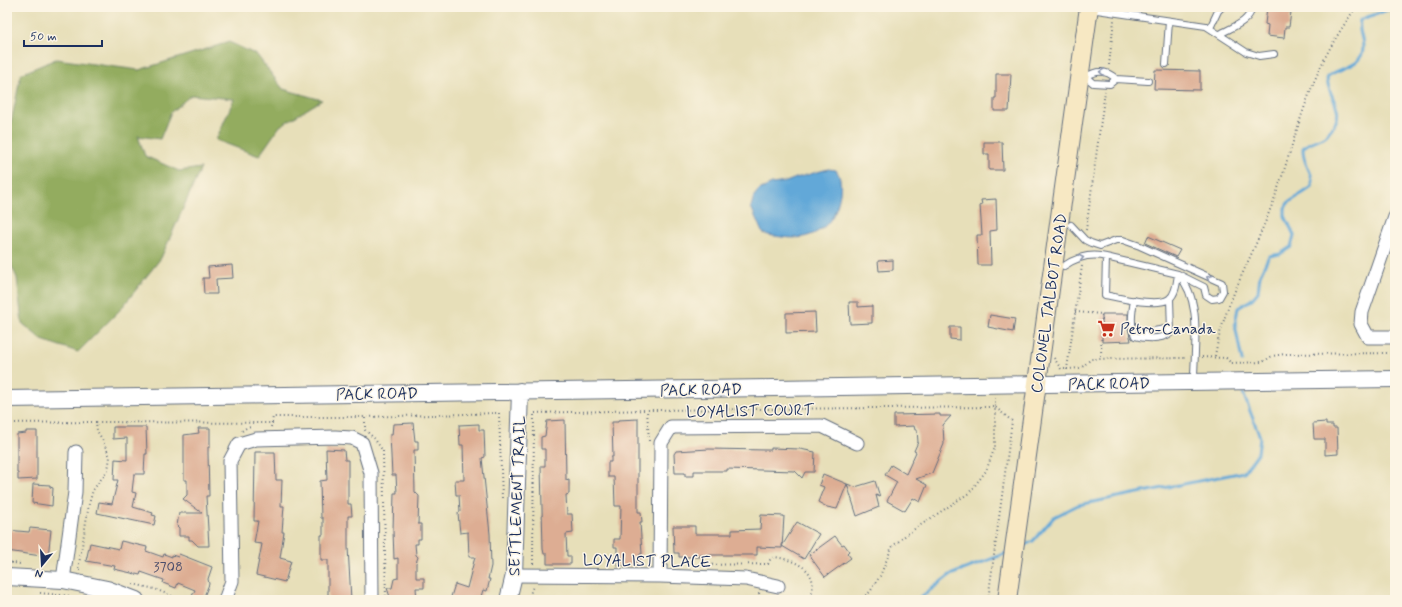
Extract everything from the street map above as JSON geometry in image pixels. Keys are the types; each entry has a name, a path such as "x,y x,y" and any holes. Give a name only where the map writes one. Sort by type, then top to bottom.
{"main road":[{"name":"COLONEL TALBOT ROAD","path":"1007,600 1082,76 1089,8"}],"street":[{"path":"1395,217 1362,312 1361,324 1368,337 1395,337"},
{"name":"PACK ROAD","path":"7,399 1395,379"},
{"name":"SETTLEMENT TRAIL","path":"508,600 514,575 520,391"},
{"name":"LOYALIST COURT","path":"660,576 661,443 671,427 822,426 857,443"},
{"path":"225,600 232,581 230,461 240,444 256,439 335,437 352,438 362,443 371,473 372,600"},
{"path":"63,580 75,492 76,452"},
{"name":"LOYALIST PLACE","path":"514,575 660,576 746,579 778,586"},
{"path":"7,577 63,580 107,589 136,600"}],"lane":[{"path":"1210,28 1222,7"},
{"path":"1220,34 1241,23 1251,12 1252,7"},
{"path":"1089,8 1169,21 1199,24 1210,28 1246,52 1258,56 1274,54"},
{"path":"1166,64 1169,21"},
{"path":"1082,76 1095,71 1111,73 1116,80"},
{"path":"1082,76 1093,83 1110,84 1116,80 1148,80"},
{"path":"1064,266 1074,259 1102,257 1178,274 1204,287 1206,295 1212,299 1218,298 1223,291 1222,283 1140,246 1116,240 1100,246 1085,240 1071,225"},
{"path":"1100,246 1102,251 1105,295 1162,303 1170,298 1174,292 1178,274"},
{"path":"1178,274 1186,282 1194,306 1194,382"},
{"path":"1134,300 1132,313 1133,332 1135,336 1164,337 1171,333 1170,298"}],"path":[{"path":"1215,357 1226,310 1269,215 1308,98 1322,63 1336,37 1356,7"},
{"path":"1075,312 1102,314 1101,359"},
{"path":"859,600 870,592 877,581 892,547 907,534 969,493 986,471 995,447 996,385"},
{"path":"532,564 534,413 647,410 995,407 1012,421 988,600"},
{"path":"647,410 650,442"},
{"path":"260,427 272,427 273,417 365,417 499,413"},
{"path":"365,417 365,430 374,438 382,451 386,600"},
{"path":"86,572 78,570 88,504 93,490 108,470 110,457 97,431 96,422"},
{"path":"7,423 272,423"},
{"path":"241,432 246,428 253,427"},
{"path":"528,600 534,582"},
{"path":"132,584 155,590 181,600"}],"green space":[{"path":"229,42 257,55 283,89 322,100 280,126 259,156 216,140 234,99 191,95 171,112 160,139 138,136 145,156 179,171 201,168 161,258 120,310 78,352 42,340 22,323 17,278 7,256 7,142 21,74 56,59 139,70"}],"water":[{"path":"828,169 836,170 839,175 840,194 833,214 828,223 822,229 814,234 794,238 771,236 762,232 751,207 754,196 759,190 772,184 786,182"}],"building":[{"path":"1267,7 1284,7 1284,11 1291,12 1289,27 1285,27 1284,38 1267,36 1268,25 1265,24"},
{"path":"1155,70 1200,71 1200,90 1154,89"},
{"path":"996,74 1011,74 1009,111 994,111 994,98 996,98"},
{"path":"984,142 1002,142 1003,170 989,170 989,154 984,154"},
{"path":"996,199 997,230 990,231 991,265 978,265 977,235 982,235 981,200"},
{"path":"1148,236 1180,250 1176,257 1145,243"},
{"path":"893,260 893,270 879,271 878,261"},
{"path":"232,265 233,278 216,279 217,294 204,294 203,278 209,278 208,267"},
{"path":"849,302 858,302 858,307 872,306 872,323 850,324"},
{"path":"815,312 816,332 786,333 786,313"},
{"path":"1102,314 1128,314 1128,328 1131,341 1102,342"},
{"path":"990,315 1015,319 1013,332 988,327"},
{"path":"950,327 960,327 960,340 950,339"},
{"path":"940,414 940,416 951,416 943,425 944,444 932,473 916,479 927,485 920,502 913,498 905,511 887,501 897,482 885,475 891,465 906,474 916,452 914,451 918,442 917,430 915,430 914,426 894,427 894,415"},
{"path":"638,419 638,512 641,512 642,522 640,522 642,554 640,554 640,560 637,560 637,565 617,566 617,547 614,547 614,539 620,539 621,506 615,506 614,477 608,477 608,462 611,462 611,457 613,457 612,422 618,422 618,420"},
{"path":"565,420 566,480 569,479 569,494 566,495 567,514 572,514 573,533 566,534 567,556 571,556 571,564 547,564 547,554 544,554 543,549 541,466 545,466 545,449 541,449 541,437 545,436 547,421"},
{"path":"1326,422 1326,425 1333,425 1333,428 1337,428 1338,454 1325,455 1325,439 1314,439 1313,423"},
{"path":"413,423 415,441 418,441 418,450 414,450 415,492 419,496 418,524 421,524 421,539 418,539 418,544 415,544 416,555 418,557 416,563 416,578 424,578 424,588 416,588 417,600 391,600 387,588 392,588 394,579 398,578 398,558 394,559 394,493 397,493 396,475 392,475 390,435 392,435 393,424"},
{"path":"479,424 479,430 484,430 485,457 482,458 490,534 491,566 488,579 490,579 487,591 483,590 480,600 450,600 455,584 467,588 475,557 469,557 468,532 460,533 458,513 460,512 459,495 456,495 455,480 464,480 463,445 460,445 459,425"},
{"path":"113,427 146,427 147,454 145,454 144,474 134,474 132,492 136,493 133,507 153,513 152,515 156,516 154,525 97,513 99,502 112,504 118,480 114,480 115,459 127,460 127,438 113,439"},
{"path":"198,428 210,428 210,447 208,447 209,496 206,496 209,546 198,546 192,540 189,540 189,536 179,536 179,528 177,526 179,513 202,513 183,499 187,495 187,480 184,480 184,435 199,433"},
{"path":"26,431 37,431 37,479 18,480 17,434 26,433"},
{"path":"771,448 800,449 815,452 814,472 805,472 802,478 795,471 727,469 727,471 694,471 694,476 685,476 685,473 675,473 674,454 676,451 709,449 771,450"},
{"path":"326,449 344,450 345,460 348,460 348,504 351,504 352,516 348,516 351,600 328,600 328,560 321,560 323,518 321,518 320,481 327,480"},
{"path":"255,452 275,452 276,480 282,480 281,506 284,506 282,532 284,532 280,558 291,561 285,582 256,575 262,544 254,543 258,521 254,521"},
{"path":"823,474 847,484 837,509 827,507 818,502 824,487 819,485"},
{"path":"875,481 880,497 876,495 879,507 857,516 847,484 855,487"},
{"path":"33,484 50,485 50,487 53,488 52,506 32,503"},
{"path":"761,515 784,516 782,548 757,547 757,555 700,555 700,557 679,557 679,553 674,553 673,526 695,526 695,534 732,534 732,530 760,529"},
{"path":"797,522 819,534 804,559 782,546"},
{"path":"30,528 51,530 48,557 7,551 7,530 29,532"},
{"path":"835,536 842,545 844,544 849,551 847,553 851,558 825,577 809,555"},
{"path":"121,541 147,547 146,551 163,557 164,554 172,557 172,555 178,557 179,554 212,567 208,579 209,584 203,599 192,596 195,590 178,583 176,588 163,583 164,580 141,572 140,575 114,569 115,566 86,561 90,543 119,549"}],"waterway":[{"path":"1242,361 1235,324 1238,308 1251,300 1258,292 1260,275 1269,256 1280,254 1291,247 1294,235 1285,216 1285,208 1288,203 1312,187 1311,176 1304,159 1303,148 1326,135 1336,122 1338,115 1337,109 1330,91 1327,77 1355,63 1362,54 1363,47 1360,20 1393,7"},
{"path":"1021,547 1033,541 1054,517 1078,505 1244,472 1258,453 1260,437 1243,393"},
{"path":"917,600 950,575 1007,553"}],"place":[{"name":"Petro-Canada","path":"1107,328"}]}
